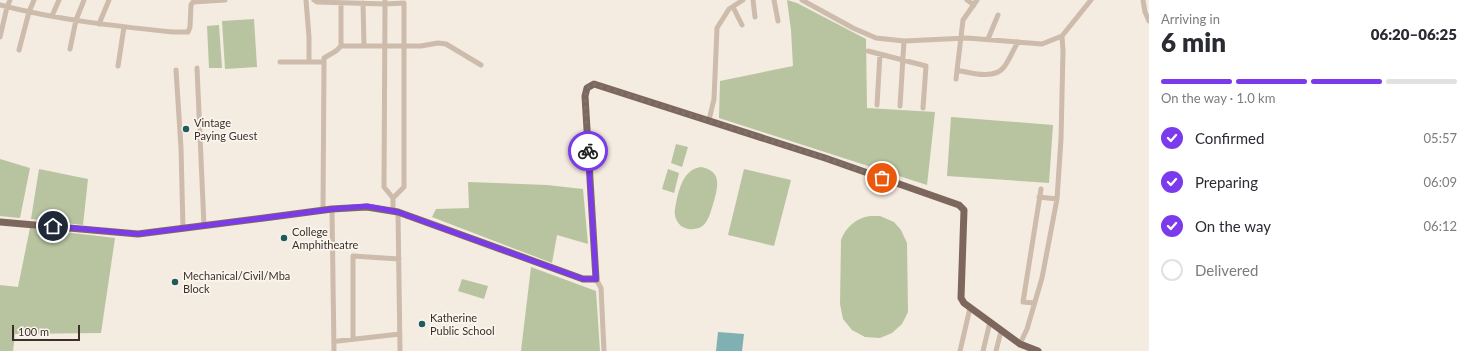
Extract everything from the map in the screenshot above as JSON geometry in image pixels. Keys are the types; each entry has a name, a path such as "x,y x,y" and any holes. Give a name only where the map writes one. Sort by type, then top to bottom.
{"main road":[{"path":"0,222 132,234 183,229 323,210 367,206 396,211 583,279 596,279 585,96 587,88 594,84 825,158 959,205 964,210 961,298 970,308 1020,344 1038,351"}],"street":[{"path":"0,37 10,0"},
{"path":"19,50 29,12 34,0"},
{"path":"52,16 59,0"},
{"path":"70,50 76,20 84,0"},
{"path":"100,24 109,0"},
{"path":"0,5 29,12 100,24 173,32 188,32 190,27 191,5 193,2 225,0"},
{"path":"306,0 309,37 309,62"},
{"path":"314,0 317,2 342,3 404,3 404,187 393,198"},
{"path":"709,120 714,99 717,28 733,4 743,0"},
{"path":"753,0 756,17"},
{"path":"774,0 778,21"},
{"path":"802,0 853,28 876,38 904,41 960,38 988,39 1042,44 1062,36 1091,0"},
{"path":"967,0 974,5"},
{"path":"956,79 963,20 977,0"},
{"path":"1144,0 1145,12 1149,21"},
{"path":"361,2 364,46"},
{"path":"385,2 384,188 393,198 396,211 399,259 400,351"},
{"path":"342,3 342,46"},
{"path":"733,4 742,25"},
{"path":"988,39 998,15"},
{"path":"118,66 124,27"},
{"path":"1020,344 1027,329 1042,278 1057,199 1061,139 1062,36"},
{"path":"900,106 904,41"},
{"path":"1050,41 1063,47"},
{"path":"957,70 976,74 993,74 1003,68 1018,42"},
{"path":"323,210 324,58 342,46 446,44 481,65"},
{"path":"868,51 926,66 923,108"},
{"path":"878,105 880,54"},
{"path":"280,62 324,62"},
{"path":"197,68 204,226"},
{"path":"176,70 181,148 183,229"},
{"path":"1034,304 1023,302 1041,189"},
{"path":"1039,197 1057,199"},
{"path":"332,209 334,351"},
{"path":"353,339 353,256 399,259"},
{"path":"596,279 601,288 604,351"},
{"path":"960,351 970,308"},
{"path":"983,351 990,322"},
{"path":"996,351 1002,331"},
{"path":"338,341 400,334"}],"green space":[{"path":"787,0 797,3 866,39 867,108 935,112 927,185 719,118 720,81 793,66 791,30"},
{"path":"254,19 257,67 225,69 222,21"},
{"path":"219,25 222,68 209,68 207,26"},
{"path":"951,117 1053,125 1049,183 947,176"},
{"path":"676,144 688,147 682,167 671,163"},
{"path":"0,159 30,168 20,218 0,216"},
{"path":"701,167 708,169 715,176 717,180 717,190 708,220 698,228 688,229 681,226 675,216 676,203 685,177 689,172"},
{"path":"39,169 88,179 83,225 31,219"},
{"path":"668,169 679,173 674,193 662,189"},
{"path":"744,169 791,180 774,246 728,235"},
{"path":"468,182 547,185 583,189 588,244 557,235 552,263 432,217 436,209 469,208"},
{"path":"870,216 880,216 894,222 901,230 907,243 908,312 902,324 892,333 880,338 865,337 852,330 843,319 840,304 841,240 852,224 860,219"},
{"path":"30,228 115,238 101,333 15,334 13,351 0,351 0,285 18,287"},
{"path":"531,267 596,291 600,351 521,351"},
{"path":"462,279 488,286 484,299 458,291"}],"water":[{"path":"718,332 744,334 742,351 716,351"}],"way so far":[{"path":"588,151 585,96 587,88 594,84 709,120 882,178"}],"place":[{"name":"Vintage Paying Guest","path":"186,129"},
{"name":"College Amphitheatre","path":"284,238"},
{"name":"Mechanical/Civil/Mba Block","path":"175,282"},
{"name":"Katherine Public School","path":"422,324"}],"route":[{"path":"53,226 138,234 323,210 367,206 398,212 583,279 596,279 588,151"}]}
